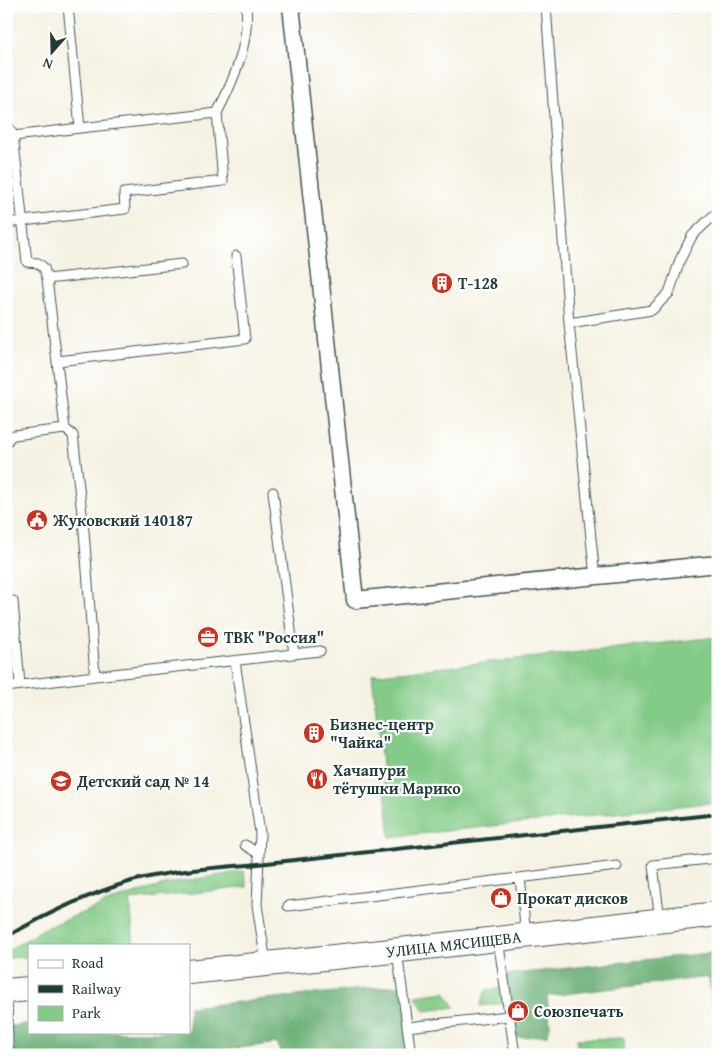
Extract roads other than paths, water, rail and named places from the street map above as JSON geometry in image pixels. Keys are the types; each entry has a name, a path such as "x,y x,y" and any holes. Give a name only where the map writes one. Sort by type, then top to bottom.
{"main road":[{"name":"УЛИЦА МЯСИЩЕВА","path":"190,972 397,951 718,914"},
{"path":"7,991 28,989"}],"street":[{"path":"291,6 355,600 718,564"}],"lane":[{"path":"68,6 80,128"},
{"path":"6,223 125,209 124,194 223,181 217,114 234,77 245,41 246,6"},
{"path":"546,6 569,323 594,577"},
{"path":"14,136 217,114"},
{"path":"6,123 14,136 28,262 38,262 44,268 47,279 65,429"},
{"path":"569,323 652,310 669,293 680,260 692,236 714,215 718,215"},
{"path":"58,361 245,339 236,256"},
{"path":"47,279 182,264"},
{"path":"6,444 14,435 65,429 73,435 84,531 95,676"},
{"path":"273,492 294,654"},
{"path":"12,601 20,685"},
{"path":"6,687 320,651"},
{"path":"235,661 260,833 257,905 266,963"},
{"path":"245,845 259,854"},
{"path":"660,920 653,865 718,858"},
{"path":"288,906 617,866"},
{"path":"520,878 526,936"},
{"path":"498,939 514,1055"},
{"path":"397,951 411,1055"},
{"path":"7,991 8,1048 10,1055"},
{"path":"407,1028 508,1016"}],"railway":[{"path":"6,937 36,920 83,898 132,881 163,874 718,814"}],"place":[{"name":"Т-128","path":"442,283"},
{"name":"Жуковский 140187","path":"37,520"},
{"name":"ТВК \"Россия\"","path":"208,637"},
{"name":"Бизнес-центр \"Чайка\"","path":"314,733"},
{"name":"Хачапури тётушки Марико","path":"317,779"},
{"name":"Детский сад № 14","path":"61,781"},
{"name":"Прокат дисков","path":"501,898"},
{"name":"Союзпечать","path":"518,1011"}]}
